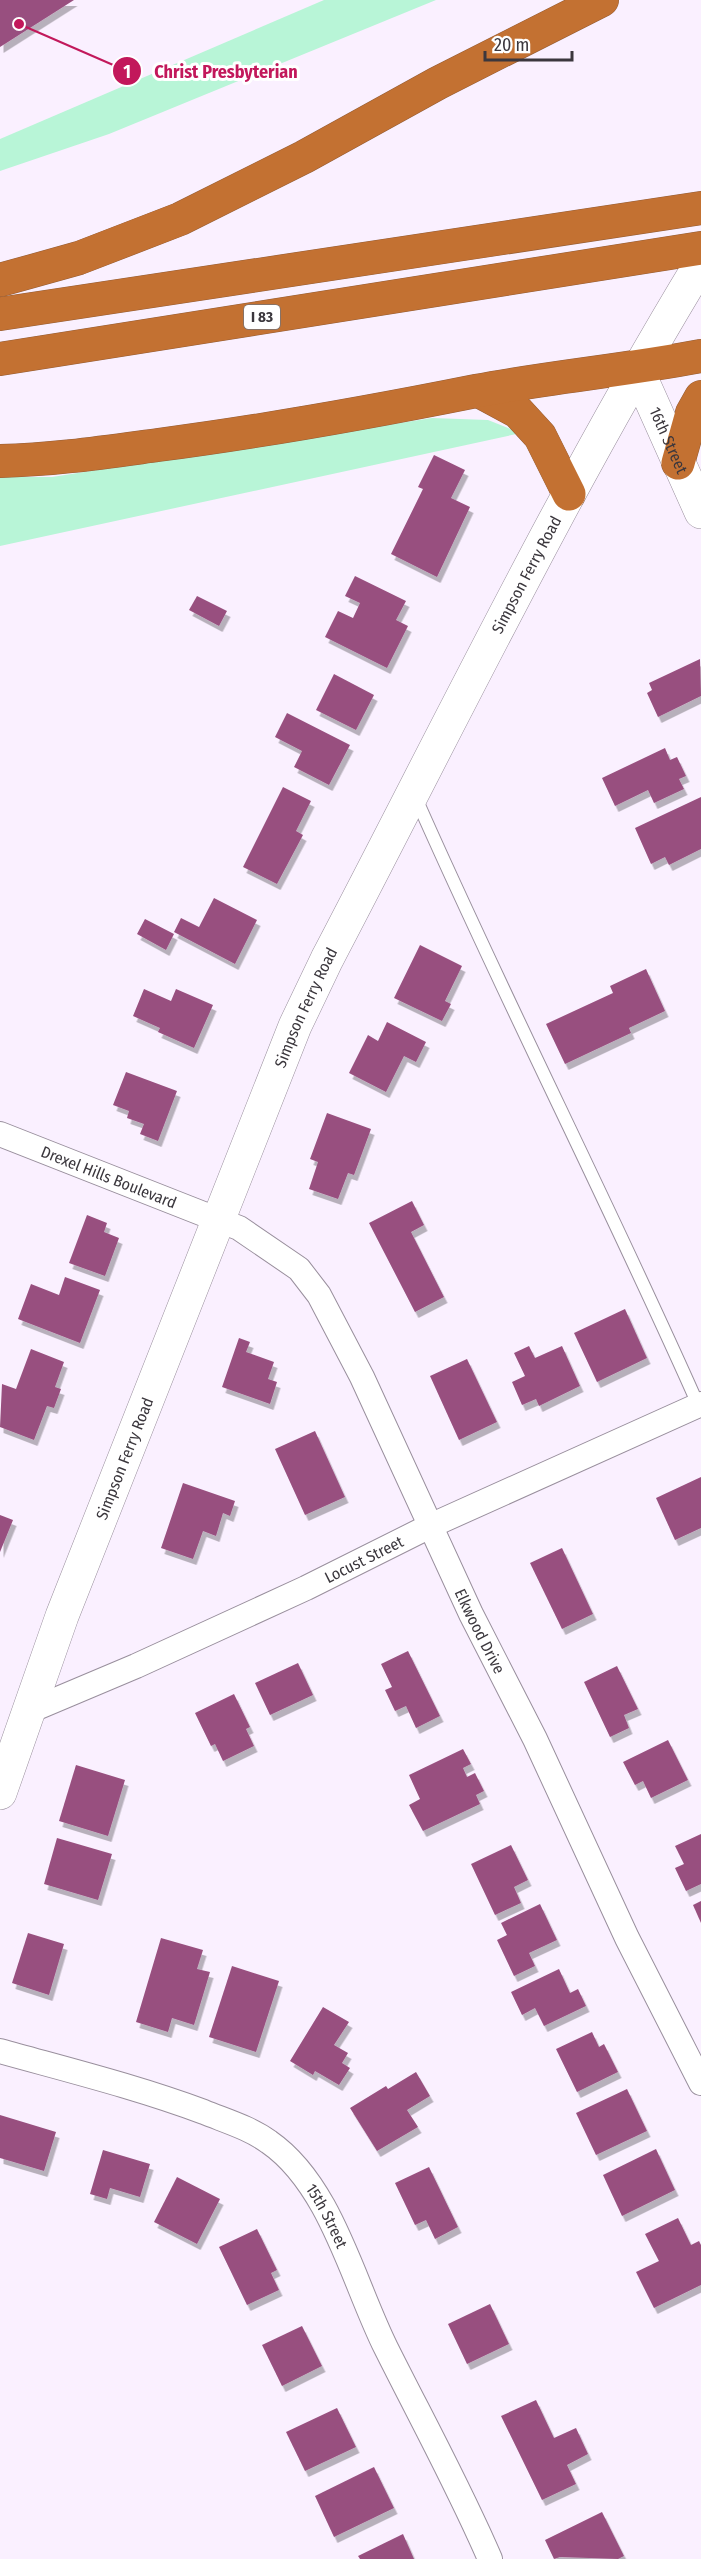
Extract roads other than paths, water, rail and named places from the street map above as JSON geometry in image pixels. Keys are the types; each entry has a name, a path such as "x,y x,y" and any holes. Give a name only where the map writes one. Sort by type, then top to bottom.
{"highway":[{"path":"0,280 79,258 180,219 304,157 438,83 602,0"},
{"path":"0,314 701,208"},
{"name":"I 83","path":"0,359 701,248"},
{"path":"0,461 60,458 208,438 380,411 479,391 637,369 701,356"},
{"path":"479,391 518,412 540,436 569,494"},
{"path":"678,464 692,413 701,397"}],"main road":[{"name":"Simpson Ferry Road","path":"0,1793 27,1712 217,1218 295,1026 327,959 569,494 637,369 701,263"},
{"name":"16th Street","path":"637,369 701,512"}],"street":[{"name":"Drexel Hills Boulevard","path":"0,1134 217,1218"},
{"name":"Elkwood Drive","path":"217,1218 260,1240 299,1269 320,1295 362,1377 471,1614 535,1739 627,1938 701,2082"},
{"name":"Locust Street","path":"27,1712 136,1666 295,1593 430,1526 700,1407"},
{"name":"15th Street","path":"0,2051 156,2094 253,2131 271,2143 298,2168 320,2197 365,2304 467,2506 490,2559"}],"lane":[{"path":"414,793 470,921 613,1218 700,1407"}],"place":[{"name":"Christ Presbyterian","path":"19,24"}]}
